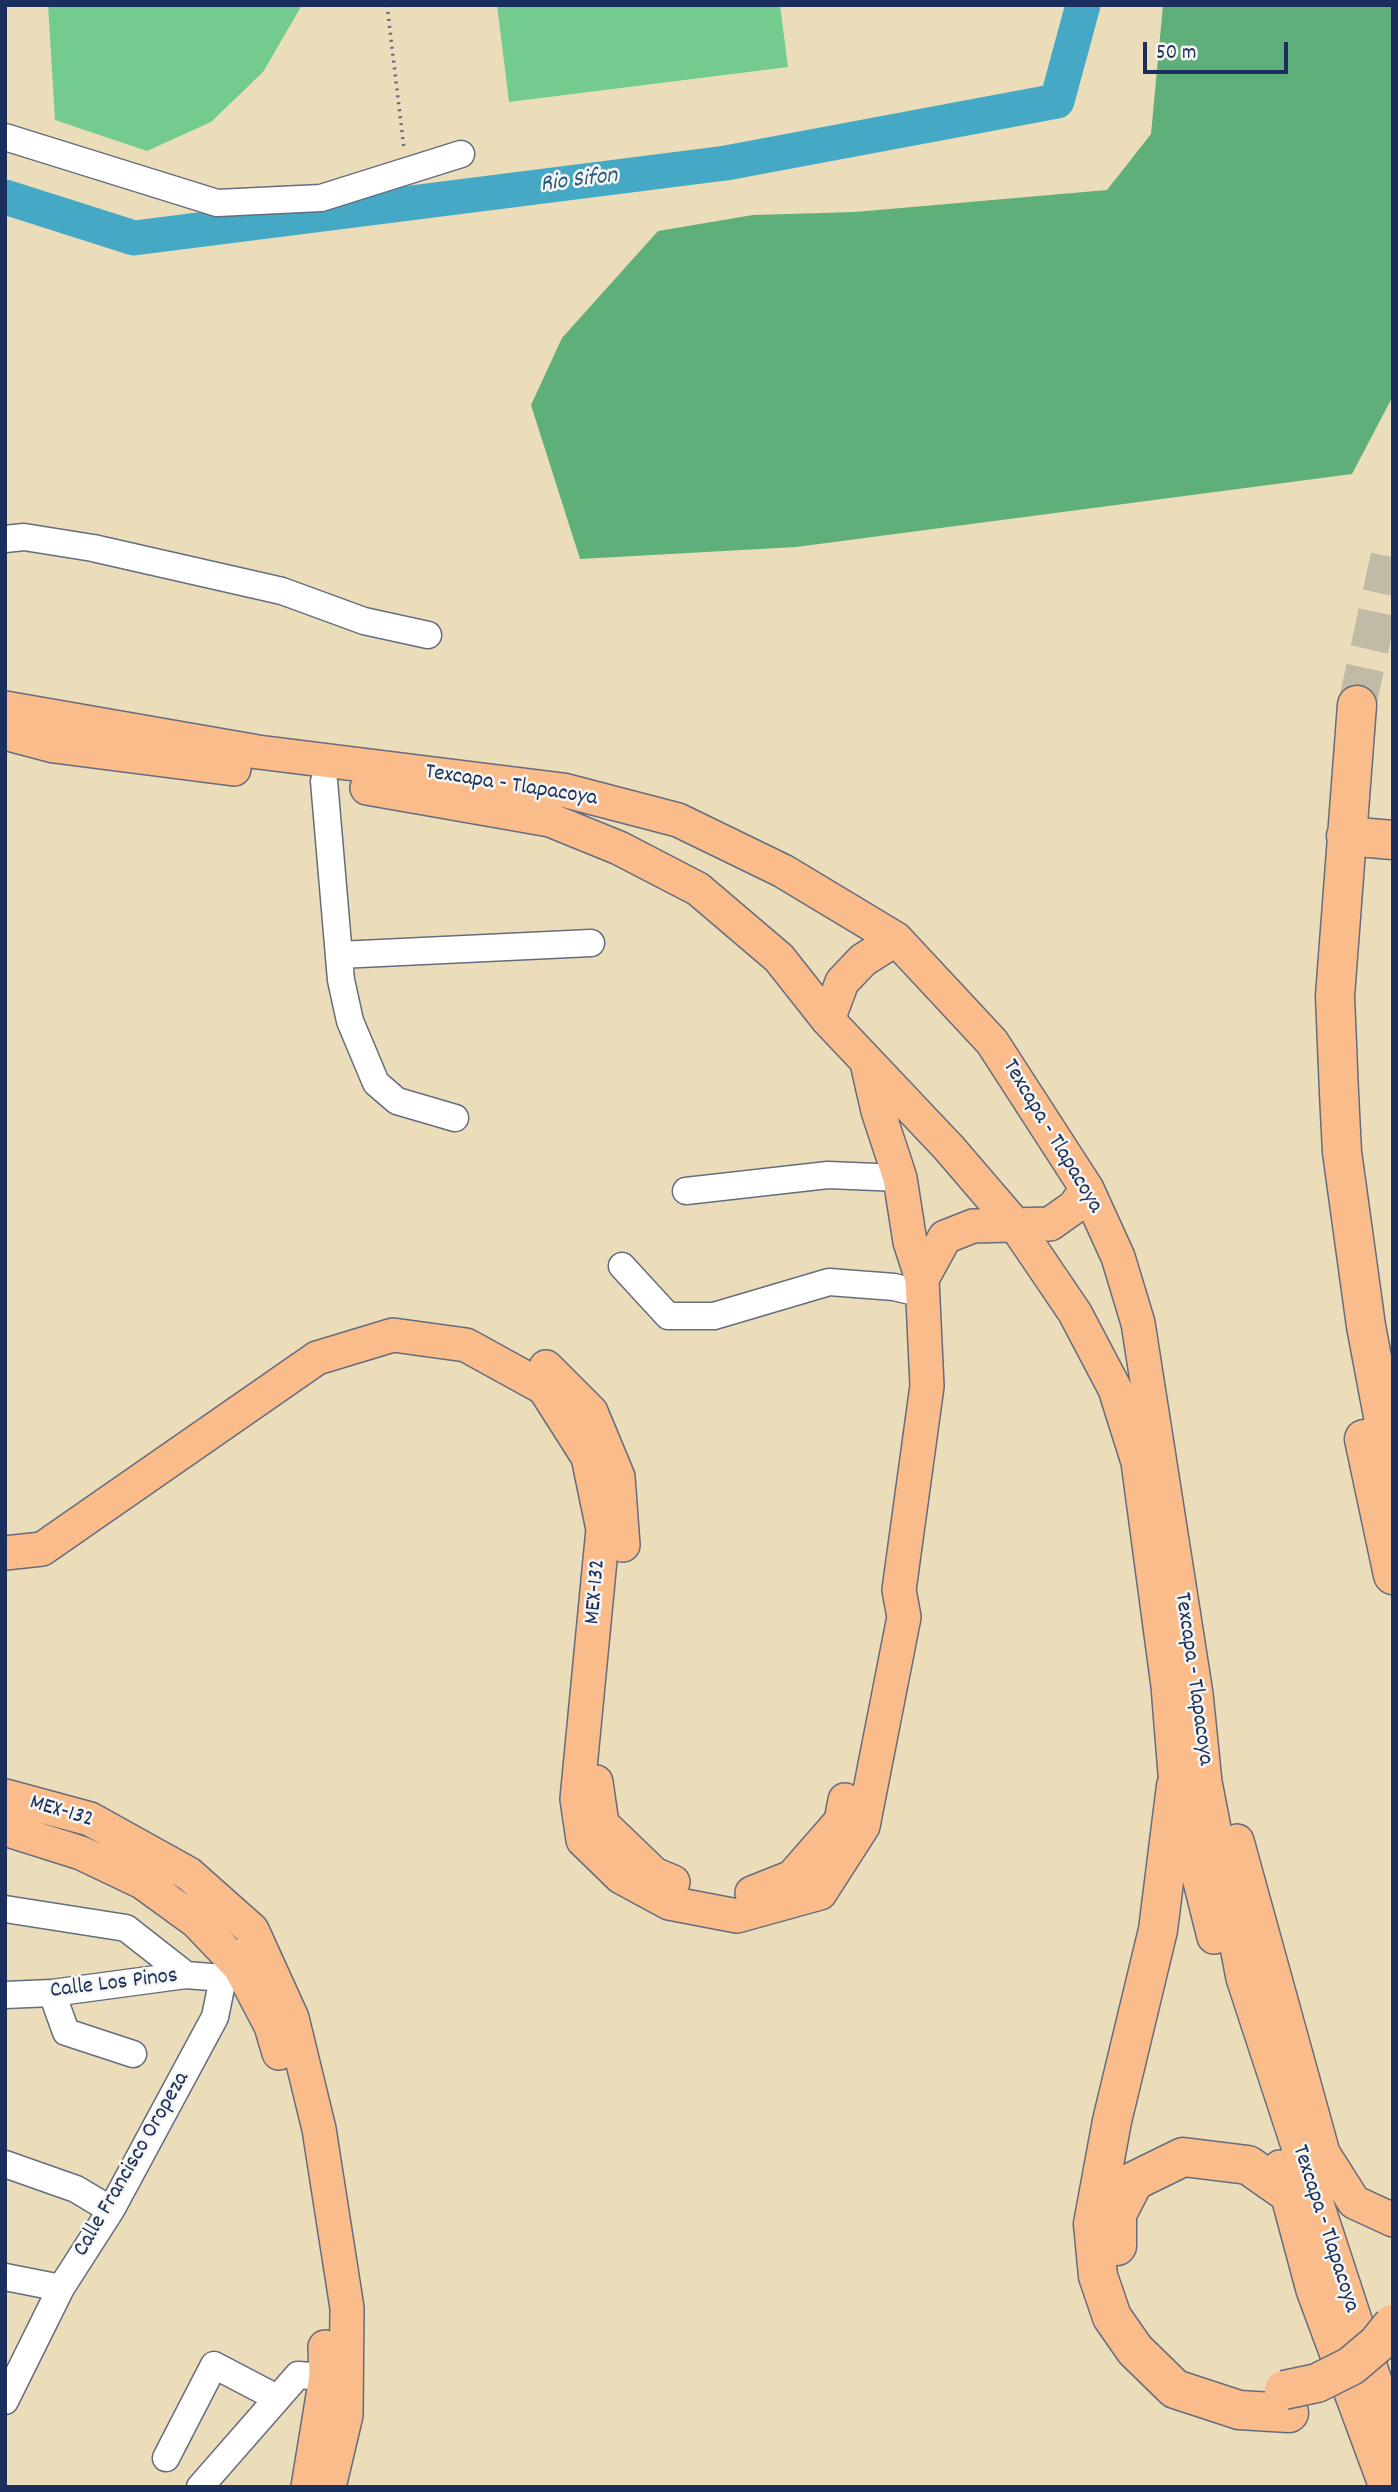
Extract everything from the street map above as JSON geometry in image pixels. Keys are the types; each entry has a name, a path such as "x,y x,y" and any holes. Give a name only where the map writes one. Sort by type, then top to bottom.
{"highway":[{"path":"1357,705 1335,996 1342,1152 1366,1326 1393,1469"},
{"path":"1346,836 1393,840"},
{"path":"1342,1152 1338,1200 1358,1415 1393,1574"},
{"path":"1176,1786 1158,1930 1112,2121 1093,2224 1098,2276 1112,2317 1135,2350 1175,2389 1239,2410 1287,2401 1351,2366 1377,2344 1393,2324"},
{"path":"1288,2193 1248,2165 1183,2157 1134,2181 1117,2214 1118,2272 1144,2328 1188,2369 1257,2389 1287,2401 1326,2405 1362,2387 1393,2359"}],"main road":[{"name":"Texcapa - Tlapacoya","path":"5,708 258,752 563,790 678,820 783,871 896,939 992,1042 1087,1189 1118,1257 1138,1322 1196,1694 1205,1782 1243,1978 1393,2436"},
{"name":"Texcapa - Tlapacoya","path":"5,733 54,746 324,781 550,820 620,848 698,889 779,958 828,1020 949,1148 1016,1226 1075,1313 1115,1389 1138,1462 1168,1686 1176,1786 1227,1987 1288,2193 1313,2290 1386,2487"},
{"path":"828,1020 842,982 863,960 896,939"},
{"name":"MEX-132","path":"5,1553 42,1549 317,1358 393,1335 466,1345 544,1388 588,1457 603,1528 577,1799 583,1840 621,1877 668,1903 737,1916 820,1893 863,1826 904,1617 899,1590 927,1386 923,1286 910,1242 900,1178 878,1111 866,1061"},
{"path":"923,1286 945,1237 973,1226 1050,1224 1074,1207 1087,1189"},
{"name":"MEX-132","path":"5,1536 30,1532 285,1353 322,1334 388,1317 467,1325 536,1357 591,1412 618,1477 624,1537 596,1782 602,1824 654,1874 701,1893 743,1897 792,1877 841,1821 883,1610 899,1590"},
{"path":"1196,1694 1323,2153 1354,2202 1393,2220"},
{"name":"MEX-132","path":"5,1796 90,1819 189,1874 252,1930"},
{"name":"MEX-132","path":"5,1829 81,1853 142,1882 197,1922 271,2026 290,2086 323,2274 326,2377 308,2487"},
{"path":"252,1930 292,2018 319,2129 347,2308 346,2415 329,2487"}],"street":[{"path":"5,137 217,203 321,198 461,154"},
{"path":"5,539 24,537 93,548 269,588 364,621 428,635"},
{"path":"324,781 339,955 350,1021 376,1083 397,1101 455,1118"},
{"path":"339,955 591,943"},
{"path":"686,1191 828,1175 900,1178"},
{"path":"622,1266 668,1316 714,1316 829,1282 894,1287 923,1286"},
{"path":"5,1909 127,1928 186,1975"},
{"name":"Calle Francisco Oropeza","path":"5,2401 61,2288 111,2210 215,2017 252,1930"},
{"name":"Calle Los Pinos","path":"5,1995 52,1993 186,1975 232,1973"},
{"path":"52,1993 66,2032 133,2054"},
{"path":"5,2164 76,2189 111,2210"},
{"path":"5,2277 61,2288"},
{"path":"166,2459 214,2365 277,2398"},
{"path":"200,2487 298,2375 326,2377"}],"path":[{"path":"387,5 407,171"}],"green space":[{"path":"48,5 302,5 263,72 211,122 147,151 55,120"},
{"path":"497,5 780,5 788,67 509,102"},
{"path":"1163,5 1393,5 1393,396 1352,474 796,547 580,559 531,405 562,338 658,231 753,215 855,212 1107,190 1151,134"}],"waterway":[{"name":"Rio Sifon","path":"5,197 134,238 726,163 1057,101 1083,5"}],"tunnel":[{"path":"1357,705 1393,541"}]}
